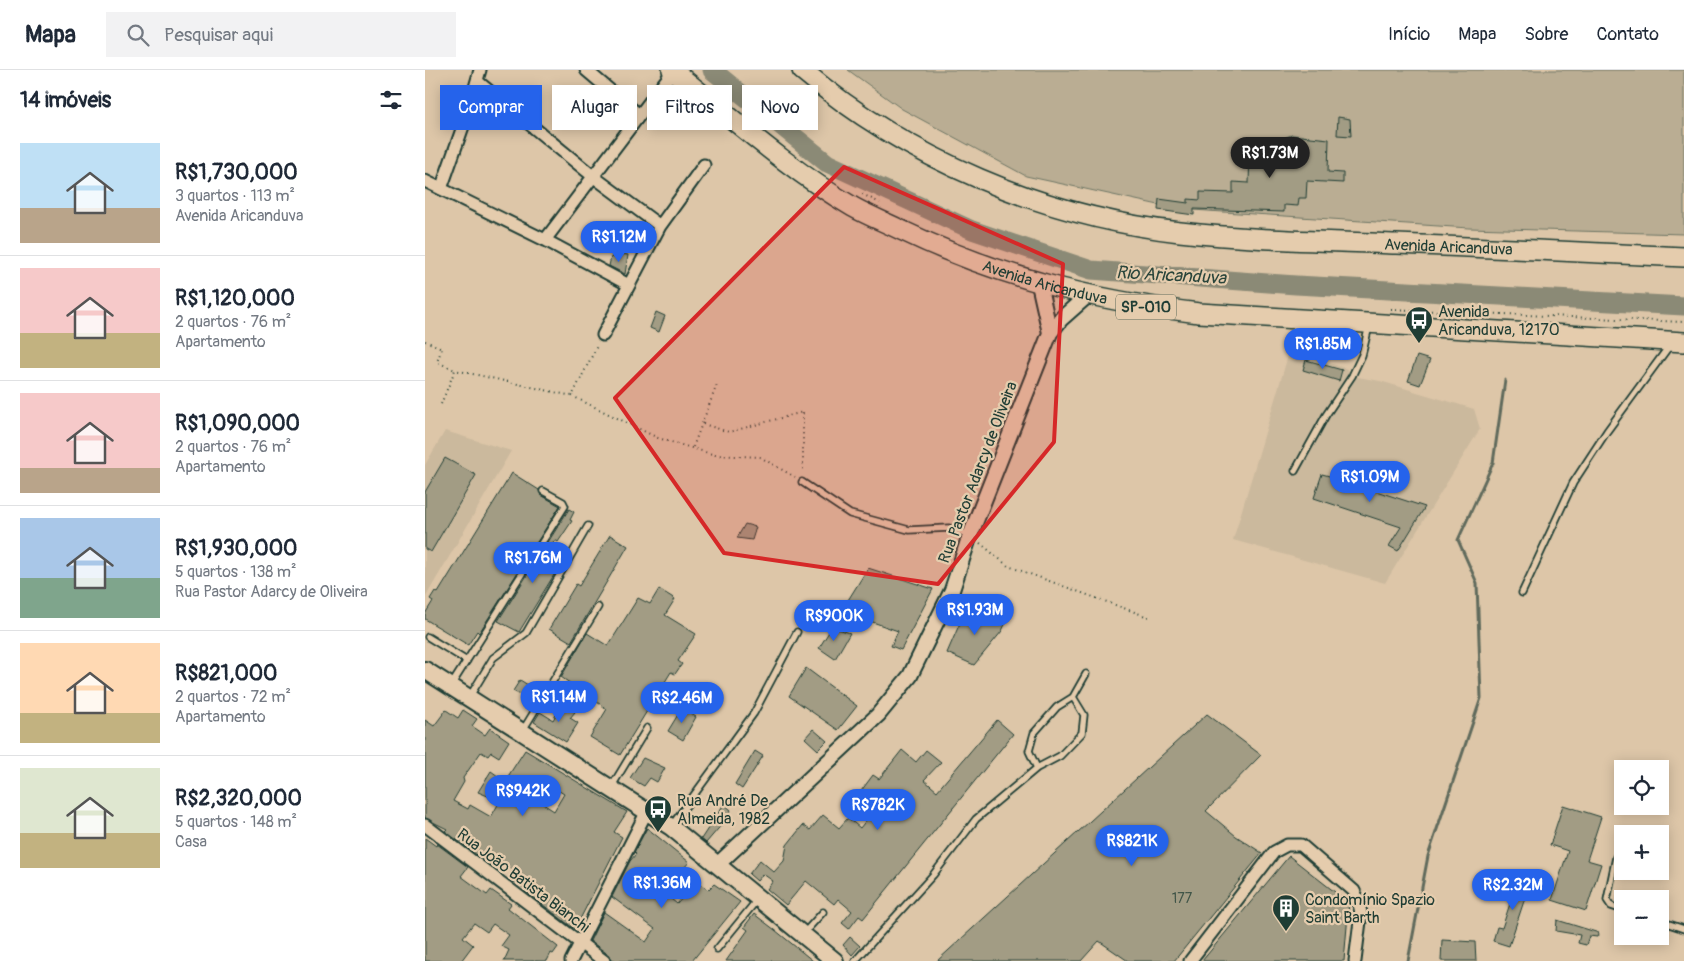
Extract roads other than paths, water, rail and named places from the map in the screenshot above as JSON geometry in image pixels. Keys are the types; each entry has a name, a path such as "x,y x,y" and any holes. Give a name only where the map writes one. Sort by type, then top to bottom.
{"highway":[{"name":"Avenida Aricanduva","path":"672,70 793,168 854,207 942,250 1039,284 1137,306 1199,313 1678,341"},
{"name":"Avenida Aricanduva","path":"802,70 865,116 913,145 980,178 1060,208 1118,222 1178,232 1259,238 1684,257"}],"main road":[{"path":"425,670 671,827 835,961"}],"street":[{"path":"586,70 639,115"},
{"path":"545,240 594,177 672,70"},
{"path":"441,188 467,115 478,76 594,177 660,226"},
{"path":"603,335 660,226 704,165"},
{"path":"425,181 545,240 629,285"},
{"path":"1039,284 1050,333"},
{"name":"Rua Pastor Adarcy de Oliveira","path":"717,865 878,715 910,676 952,590 970,535 1050,333 1087,296"},
{"path":"571,961 647,811"},
{"name":"Rua João Batista Bianchi","path":"425,825 604,961"},
{"path":"1190,961 1274,852 1287,845 1301,845 1354,891 1361,913 1355,961"}],"lane":[{"path":"1295,471 1326,415 1352,376 1362,355 1370,324"},
{"path":"1522,592 1573,483 1607,431 1678,341"},
{"path":"803,482 851,514 909,530 949,528 970,535"},
{"path":"451,686 565,506 563,502 543,491"},
{"path":"469,698 493,658 526,633 588,526"},
{"path":"522,732 597,607"},
{"path":"671,827 754,713 797,632"},
{"path":"427,637 467,661"},
{"path":"1037,768 1029,751 1034,733 1057,707 1073,697 1087,674"},
{"path":"855,961 933,875 976,819 1037,768 1061,756 1082,734 1084,715 1073,697"},
{"path":"611,788 647,728"},
{"path":"1614,867 1607,900 1614,907"},
{"path":"717,949 758,898"},
{"path":"803,935 823,912"},
{"path":"1669,924 1684,929"}],"waterway":[{"name":"Rio Aricanduva","path":"712,70 827,163 972,230 1091,270 1296,285 1684,306"},
{"path":"1408,961 1428,856 1481,698 1477,583 1458,540 1493,463 1505,380"}],"place":[{"name":"Avenida Aricanduva, 12170","path":"1419,344"},
{"name":"Rua André De Almeida, 1982","path":"658,833"},
{"name":"Condomínio Spazio Saint Barth","path":"1286,932"}]}
